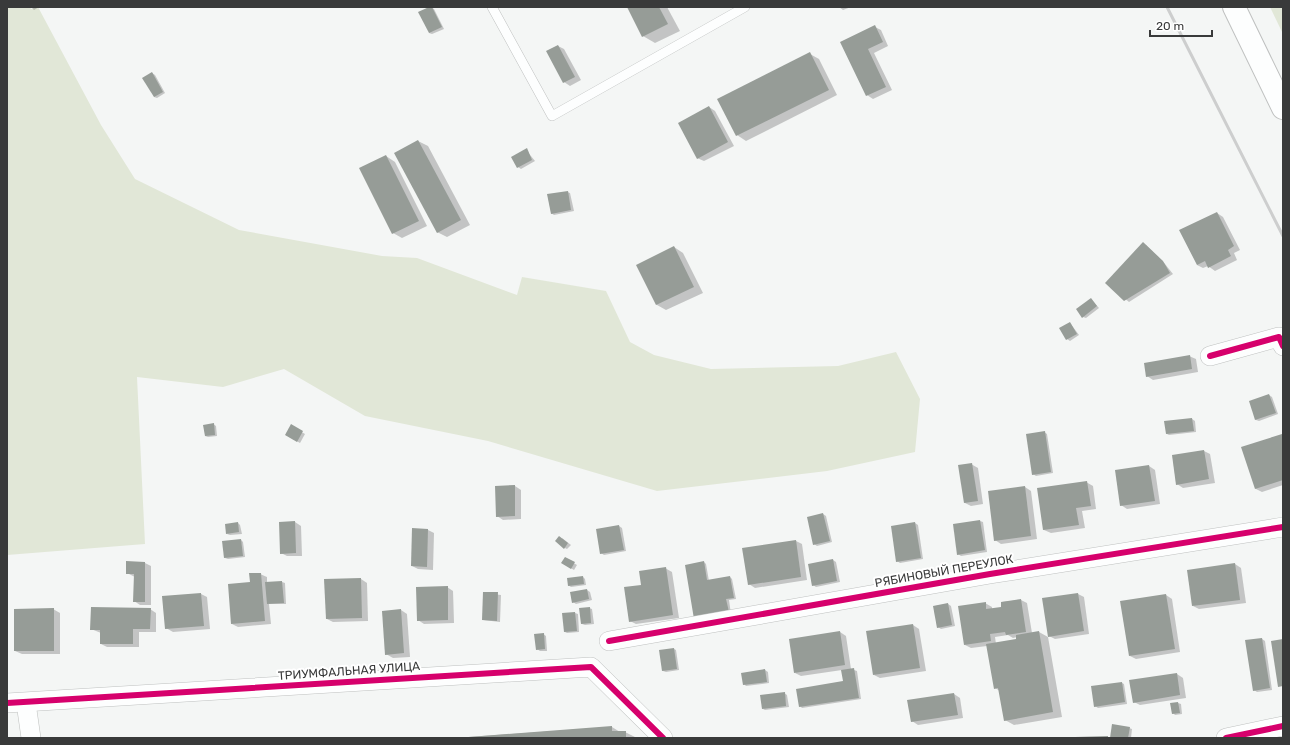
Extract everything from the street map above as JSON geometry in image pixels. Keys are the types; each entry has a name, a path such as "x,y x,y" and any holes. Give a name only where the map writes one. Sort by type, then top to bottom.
{"main road":[{"path":"1234,7 1283,108"}],"street":[{"path":"1210,356 1279,337 1283,346"},
{"name":"РЯБИНОВЫЙ ПЕРЕУЛОК","path":"609,641 990,574 1283,526"},
{"name":"ТРИУМФАЛЬНАЯ УЛИЦА","path":"16,703 591,667 663,738"},
{"path":"16,703 31,738"},
{"path":"1226,738 1283,726"}],"lane":[{"path":"492,7 552,116 745,7"}],"green space":[{"path":"7,7 30,7 31,9 38,7 101,125 135,179 239,230 382,256 417,258 517,295 522,277 606,291 630,342 654,355 711,369 838,366 896,352 920,399 915,452 827,471 657,491 488,441 365,416 284,369 223,387 137,377 145,544 7,555"},
{"path":"1270,7 1283,7 1283,34"}],"building":[{"path":"432,7 442,27 429,33 418,12"},
{"path":"627,7 659,7 668,24 642,37"},
{"path":"875,25 883,42 868,49 886,87 866,96 840,42"},
{"path":"558,45 575,77 563,83 546,51"},
{"path":"810,52 829,90 736,136 717,99"},
{"path":"152,72 163,92 154,97 142,78"},
{"path":"709,106 728,142 697,159 678,123"},
{"path":"418,140 461,220 437,233 394,153"},
{"path":"527,148 532,160 517,168 511,157"},
{"path":"386,155 419,221 392,234 359,168"},
{"path":"568,191 571,210 551,214 547,194"},
{"path":"1217,212 1234,246 1228,250 1231,256 1208,268 1205,261 1197,265 1179,230"},
{"path":"1143,242 1163,261 1170,273 1124,301 1105,283"},
{"path":"674,246 694,287 656,305 636,265"},
{"path":"1091,298 1097,306 1082,318 1076,309"},
{"path":"1070,322 1077,334 1066,340 1059,328"},
{"path":"1190,355 1192,369 1146,377 1144,363"},
{"path":"1269,394 1276,413 1255,420 1249,401"},
{"path":"1192,418 1194,431 1166,434 1164,421"},
{"path":"214,423 215,435 205,436 203,425"},
{"path":"291,424 303,431 297,442 285,435"},
{"path":"1045,431 1051,472 1032,475 1026,434"},
{"path":"1282,434 1283,480 1255,489 1241,447"},
{"path":"1204,450 1209,479 1176,485 1172,455"},
{"path":"972,463 978,501 964,503 958,465"},
{"path":"1149,465 1155,501 1120,506 1115,470"},
{"path":"1087,481 1091,506 1076,508 1079,525 1043,530 1037,488"},
{"path":"515,485 515,516 496,517 495,486"},
{"path":"1025,486 1031,536 994,541 988,491"},
{"path":"823,513 830,541 813,545 807,517"},
{"path":"980,520 985,550 957,555 953,524"},
{"path":"295,521 296,553 280,554 279,522"},
{"path":"238,522 239,532 226,534 225,524"},
{"path":"915,522 921,558 896,562 891,526"},
{"path":"619,525 624,550 600,554 596,529"},
{"path":"412,528 428,529 427,567 411,566"},
{"path":"559,536 568,543 564,549 555,541"},
{"path":"241,539 243,556 224,558 222,541"},
{"path":"796,540 801,577 748,585 742,548"},
{"path":"565,557 575,562 571,569 561,563"},
{"path":"833,559 837,581 812,586 808,564"},
{"path":"126,561 145,562 145,602 133,602 134,574 126,574"},
{"path":"704,561 707,580 730,576 734,598 726,599 729,612 694,619 685,565"},
{"path":"1235,563 1240,600 1192,606 1187,570"},
{"path":"666,567 673,615 629,622 624,587 641,585 639,571"},
{"path":"249,573 261,573 265,621 231,624 228,584 250,582"},
{"path":"583,576 584,584 568,586 567,578"},
{"path":"361,578 362,618 326,619 324,579"},
{"path":"282,581 284,603 267,604 265,582"},
{"path":"448,586 448,620 417,621 416,587"},
{"path":"587,589 589,599 572,603 570,592"},
{"path":"483,592 498,592 497,621 482,620"},
{"path":"201,593 204,626 165,629 162,596"},
{"path":"1078,593 1084,631 1048,637 1042,598"},
{"path":"1166,594 1175,649 1129,656 1120,601"},
{"path":"1021,599 1026,632 1006,635 1005,632 990,634 991,641 964,645 958,606 986,602 986,609 1001,607 1001,602"},
{"path":"948,603 952,625 937,628 933,606"},
{"path":"91,607 151,608 150,629 133,629 133,644 100,644 100,630 90,630"},
{"path":"590,607 591,623 581,624 579,608"},
{"path":"54,608 54,651 14,651 14,609"},
{"path":"401,609 404,653 385,655 382,611"},
{"path":"575,612 577,631 564,632 562,613"},
{"path":"913,624 920,668 873,675 866,631"},
{"path":"840,631 845,665 794,673 789,639"},
{"path":"1039,631 1053,712 1004,721 998,688 994,689 986,644 1016,639 1016,635"},
{"path":"544,633 545,649 536,650 534,634"},
{"path":"1262,638 1270,688 1253,691 1245,640"},
{"path":"1283,639 1283,686 1278,687 1271,641"},
{"path":"674,648 677,669 662,671 659,650"},
{"path":"854,668 859,698 799,707 796,689 843,681 841,670"},
{"path":"765,669 767,682 743,685 741,673"},
{"path":"1177,673 1180,695 1133,703 1129,680"},
{"path":"1122,682 1125,702 1094,707 1091,686"},
{"path":"785,692 786,706 762,709 760,695"},
{"path":"954,693 958,715 911,722 907,700"},
{"path":"1178,702 1180,713 1172,714 1170,703"},
{"path":"1112,724 1130,727 1128,738 1110,738"},
{"path":"612,726 612,731 626,731 626,738 456,738"},
{"path":"1108,736 1108,738 1075,738 1075,737"}],"railway":[{"path":"1167,7 1283,236"}],"cycle path":[{"path":"1210,356 1279,337 1283,346"},
{"path":"609,641 990,574 1283,527"},
{"path":"7,703 591,667 663,738"},
{"path":"1226,738 1283,726"}]}
